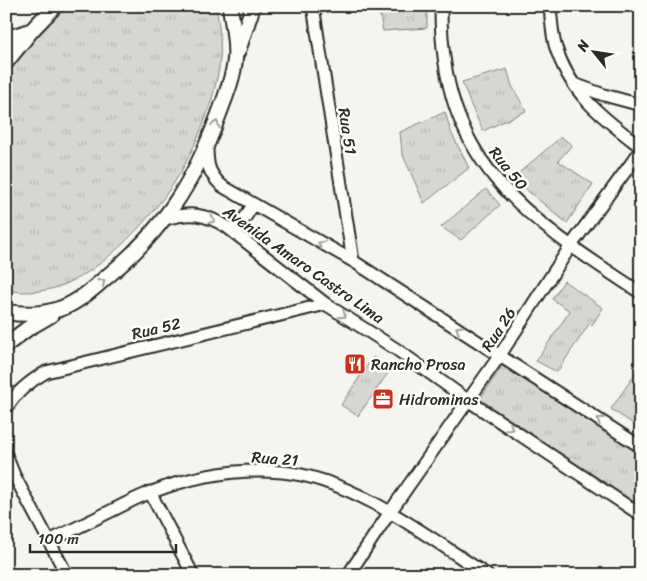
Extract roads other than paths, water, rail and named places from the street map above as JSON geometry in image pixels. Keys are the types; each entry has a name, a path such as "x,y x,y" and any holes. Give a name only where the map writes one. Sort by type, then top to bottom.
{"main road":[{"path":"6,62 30,31 55,6"},
{"path":"230,6 236,59"},
{"path":"6,345 27,329 93,289 118,268 165,220 180,198 208,146 224,102 253,6"},
{"path":"6,39 30,31"},
{"path":"6,312 40,314 61,308"}],"street":[{"name":"Rua 51","path":"313,6 353,261"},
{"name":"Rua 50","path":"441,6 442,43 448,82 459,120 477,154 497,182 521,207 570,247 641,293"},
{"path":"550,6 554,43 572,83 598,114 641,148"},
{"path":"572,83 604,95 641,105"},
{"name":"Avenida Amaro Castro Lima","path":"208,146 208,166 213,178 222,186 353,261 641,447"},
{"name":"Rua 26","path":"348,575 469,401 570,247 641,148"},
{"path":"235,233 253,205"},
{"name":"Avenida Amaro Castro Lima","path":"165,220 181,215 202,216 214,220 235,233 326,304 396,349 469,401 641,516"},
{"name":"Rua 52","path":"6,408 17,392 46,372 326,304"},
{"path":"6,455 10,472 67,575"},
{"name":"Rua 21","path":"49,541 150,492 187,480 220,473 282,472 308,476 363,497 390,512 487,575"},
{"path":"150,492 194,575"}],"place":[{"name":"Rancho Prosa","path":"355,364"},
{"name":"Hidrominas","path":"383,399"}]}
